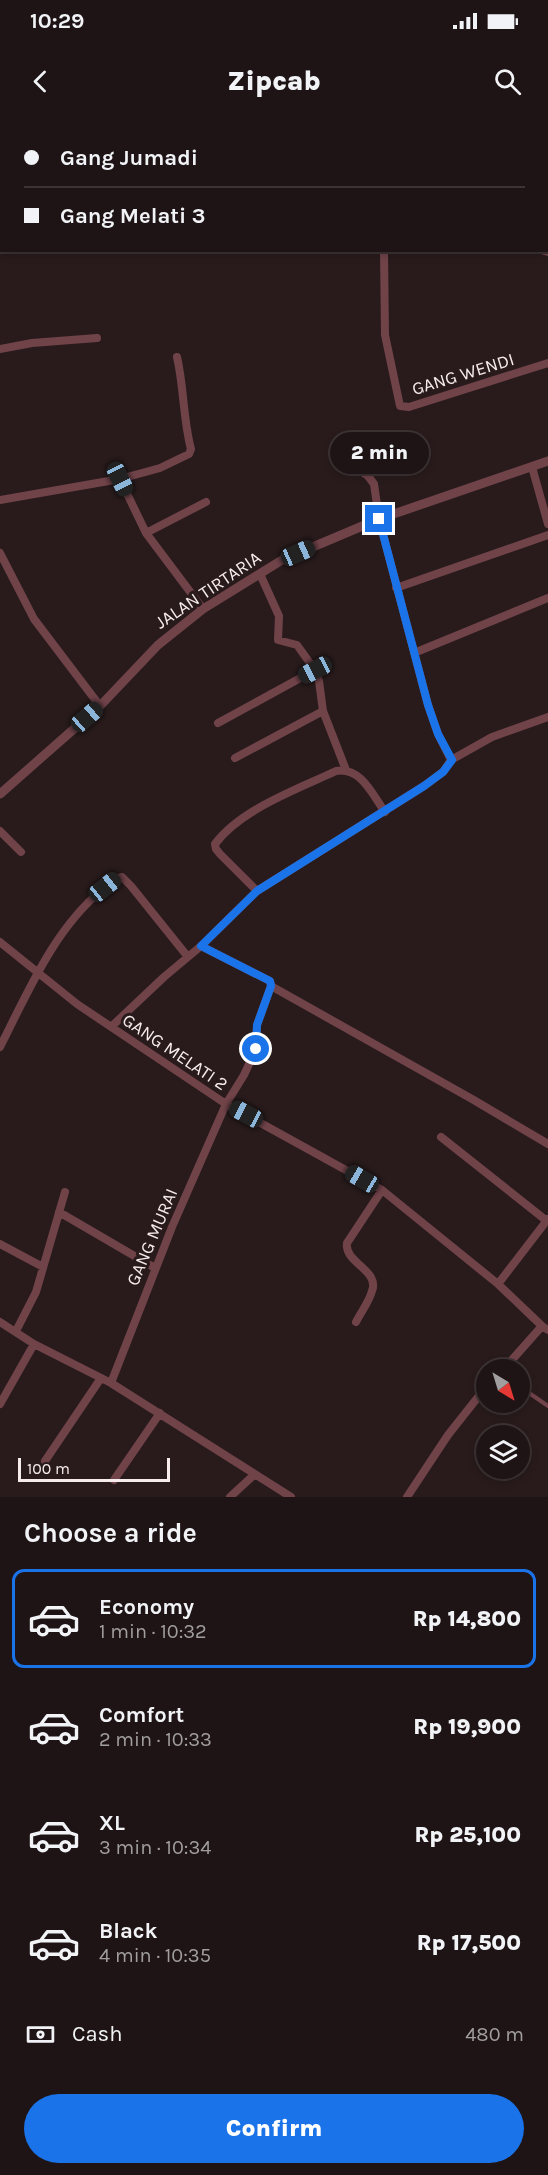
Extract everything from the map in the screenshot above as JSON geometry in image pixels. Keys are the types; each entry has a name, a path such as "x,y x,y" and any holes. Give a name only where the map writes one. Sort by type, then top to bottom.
{"street":[{"name":"GANG WENDI","path":"384,252 385,335 400,406 409,407 548,363"},
{"path":"0,349 32,343 97,338"},
{"path":"0,500 120,479 160,468 189,453 191,450 184,424 181,374 177,357"},
{"name":"JALAN TIRTARIA","path":"0,794 100,706 158,645 203,609 282,560 379,519 548,461"},
{"path":"339,464 362,472 374,484 379,519 428,705 438,734 452,760"},
{"path":"532,467 548,524"},
{"path":"120,479 146,533 203,609"},
{"path":"146,533 206,501"},
{"path":"396,588 548,535"},
{"path":"0,553 34,619 100,706"},
{"path":"260,574 279,616 278,640 297,645 315,670 319,681 323,711 346,770"},
{"path":"414,653 548,597"},
{"path":"218,723 315,670"},
{"path":"235,758 323,711"},
{"path":"111,1027 201,946 257,891 385,812 443,772 452,760 492,738 548,717"},
{"path":"257,891 220,854 215,844 230,828 261,807 336,771 346,770 353,772 362,780 385,812"},
{"path":"0,831 21,852"},
{"path":"0,1047 38,972 70,923 94,896 116,879 122,877 131,886 188,957"},
{"name":"GANG MELATI 2","path":"2,946 77,1004 226,1104 382,1190 498,1284 545,1328"},
{"path":"201,946 270,981 271,986 548,1144"},
{"name":"GANG MURAI","path":"111,1383 154,1268 226,1104 244,1075 256,1049 257,1025 271,986"},
{"path":"441,1137 547,1220 498,1284"},
{"path":"356,1322 373,1290 374,1282 349,1254 346,1243 382,1190"},
{"path":"16,1331 36,1292 65,1192"},
{"path":"59,1212 154,1268"},
{"path":"0,1244 43,1267"},
{"path":"0,1322 34,1344 111,1383 291,1497"},
{"path":"514,1359 545,1328"},
{"path":"0,1404 34,1344"},
{"path":"45,1461 101,1378"},
{"path":"407,1497 448,1435 476,1400"},
{"path":"114,1480 160,1413"},
{"path":"230,1497 255,1474"}],"lane":[{"path":"530,1394 548,1406"}],"route":[{"path":"256,1049 257,1025 271,986 270,981 201,946 257,891 424,786 443,772 452,760 438,734 428,705 379,519"}]}
